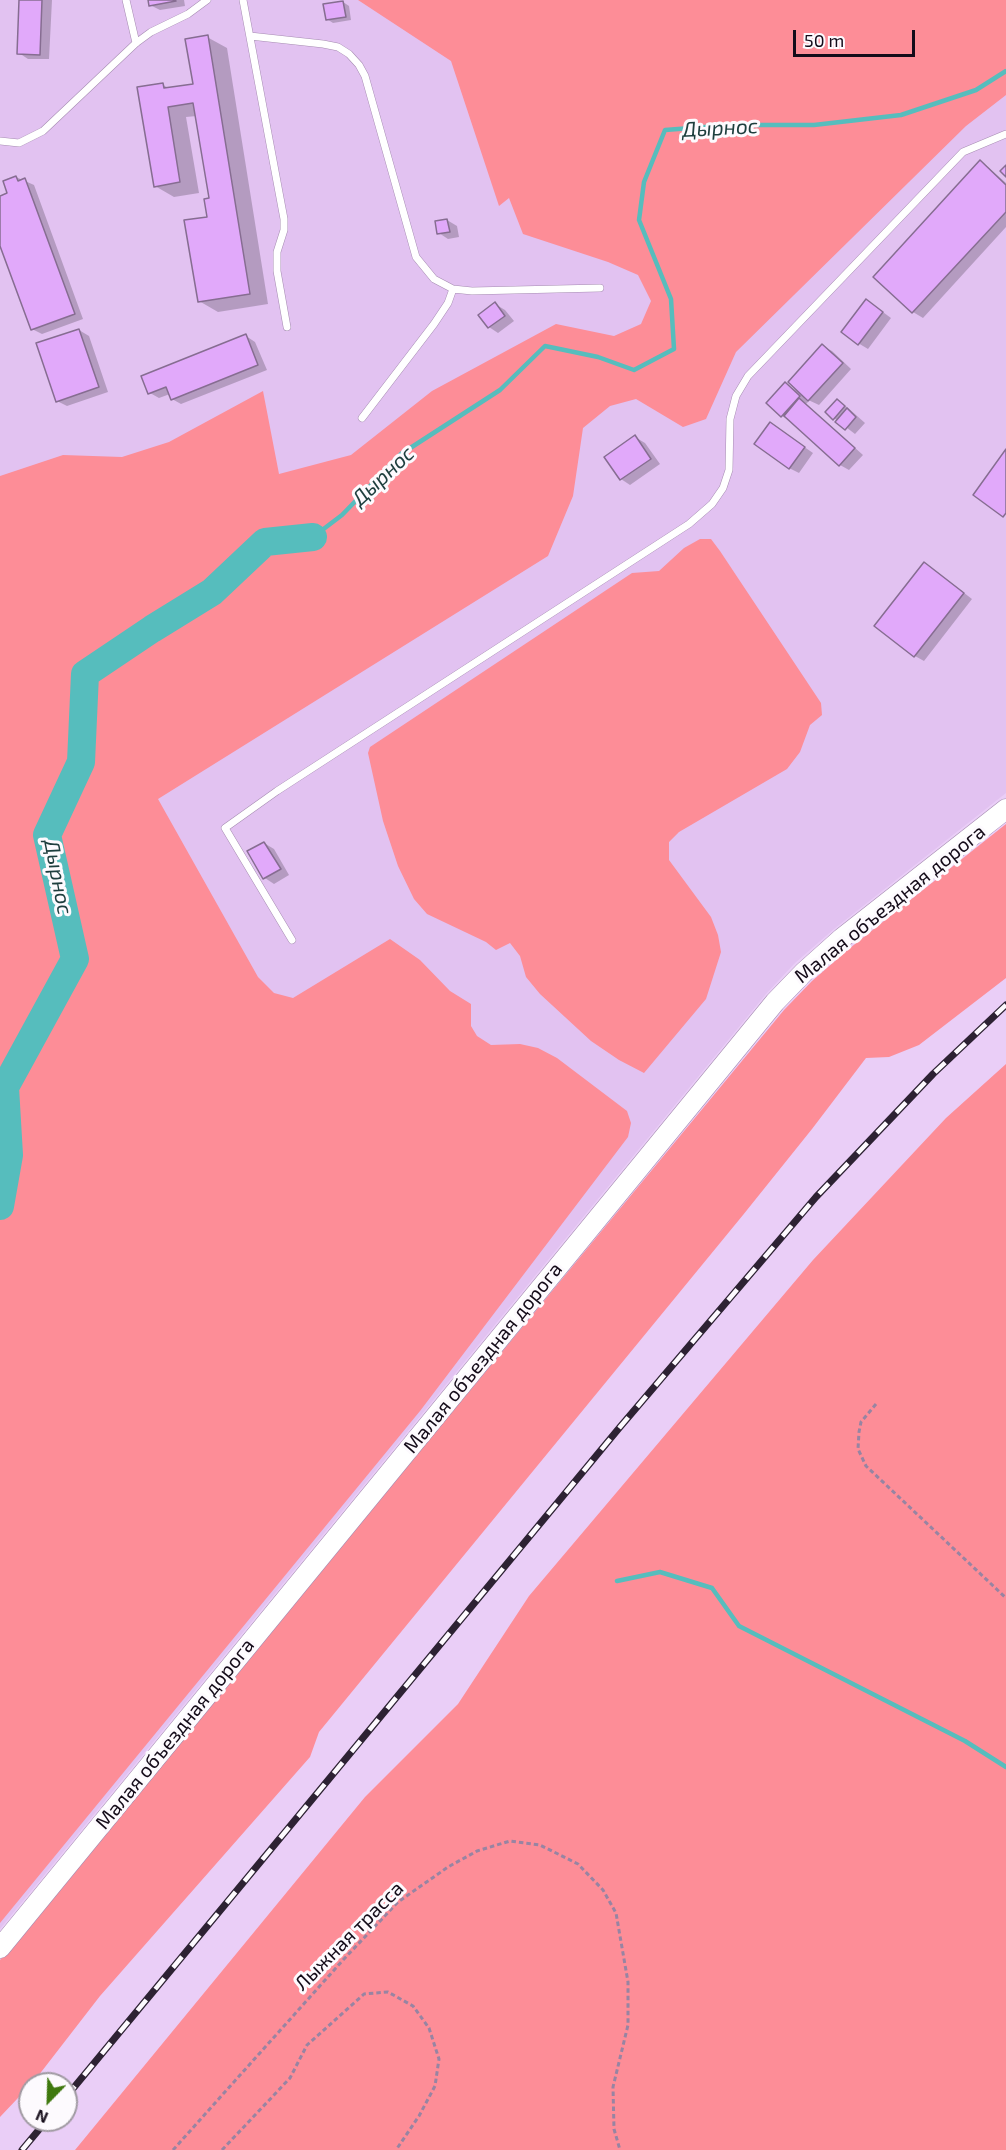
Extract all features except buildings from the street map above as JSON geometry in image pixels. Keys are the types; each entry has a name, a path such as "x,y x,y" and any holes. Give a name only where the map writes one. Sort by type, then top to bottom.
{"street":[{"name":"Малая объездная дорога","path":"0,1948 775,1002 842,938 1006,809"}],"lane":[{"path":"126,0 136,43"},
{"path":"0,141 19,143 43,131 136,43 151,32 188,14 207,0"},
{"path":"243,0 284,219 282,239 277,252 277,271 287,327"},
{"path":"250,36 338,47 359,64 365,76 416,257 434,279 453,289 472,291 600,288"},
{"path":"292,940 225,828 277,791 679,531 712,504 723,488 729,470 730,419 736,396 748,376 963,152 1006,134"},
{"path":"362,418 434,324 448,303 453,289"}],"path":[{"path":"876,1404 861,1422 859,1432 858,1449 866,1466 1006,1598"},
{"name":"Лыжная трасса","path":"173,2150 329,1976 399,1902 448,1867 477,1851 510,1841 540,1845 578,1864 603,1890 616,1913 628,1983 628,2025 613,2087 614,2129 620,2150"},
{"path":"222,2150 290,2078 308,2045 364,1994 388,1992 413,2006 429,2028 439,2060 435,2086 419,2116 396,2150"}],"shaded area":[{"path":"0,0 1006,0 1006,793 834,929 795,963 766,994 0,1929"},
{"path":"358,0 1006,0 1006,95 966,126 736,352 706,419 683,427 636,399 610,406 583,428 573,496 548,556 158,799 258,977 274,993 293,998 390,939 420,960 450,991 471,1004 471,1026 477,1036 491,1045 520,1044 538,1048 557,1058 627,1111 631,1123 628,1137 420,1411 0,1923 0,476 63,455 122,457 169,442 263,391 279,474 351,455 432,391 556,324 614,336 641,324 651,301 638,275 608,262 523,234 509,198 499,206 451,61"},
{"path":"700,539 711,539 720,551 821,703 822,715 810,725 800,752 787,769 679,832 669,842 669,860 711,917 721,952 706,999 644,1073 591,1041 540,994 526,977 520,956 510,943 496,950 486,942 427,914 414,899 398,866 383,821 368,753 370,747 632,573 659,571 684,548"},
{"path":"1006,824 1006,978 919,1045 889,1057 866,1058 743,1215 319,1732 310,1757 100,1996 41,2072 18,2072 18,2098 0,2117 0,1960 784,1010 812,981"},
{"path":"1006,1064 1006,2150 75,2150 365,1797 458,1704 529,1596 813,1260 946,1118"}],"waterway":[{"name":"Дырнос","path":"313,537 342,515 401,454 500,390 545,346 598,357 634,370 674,349 671,299 639,220 644,182 665,130 731,125 814,125 901,115 976,90 1006,71"},
{"name":"Дырнос","path":"0,1206 9,1155 5,1087 75,959 47,835 81,762 85,674 212,592 265,542 313,537"},
{"path":"617,1581 660,1572 712,1588 739,1626 965,1741 1006,1767"}],"railway":[{"path":"78,2082 620,1427 816,1197 933,1074 1006,1005"},
{"path":"22,2150 37,2132"}]}
